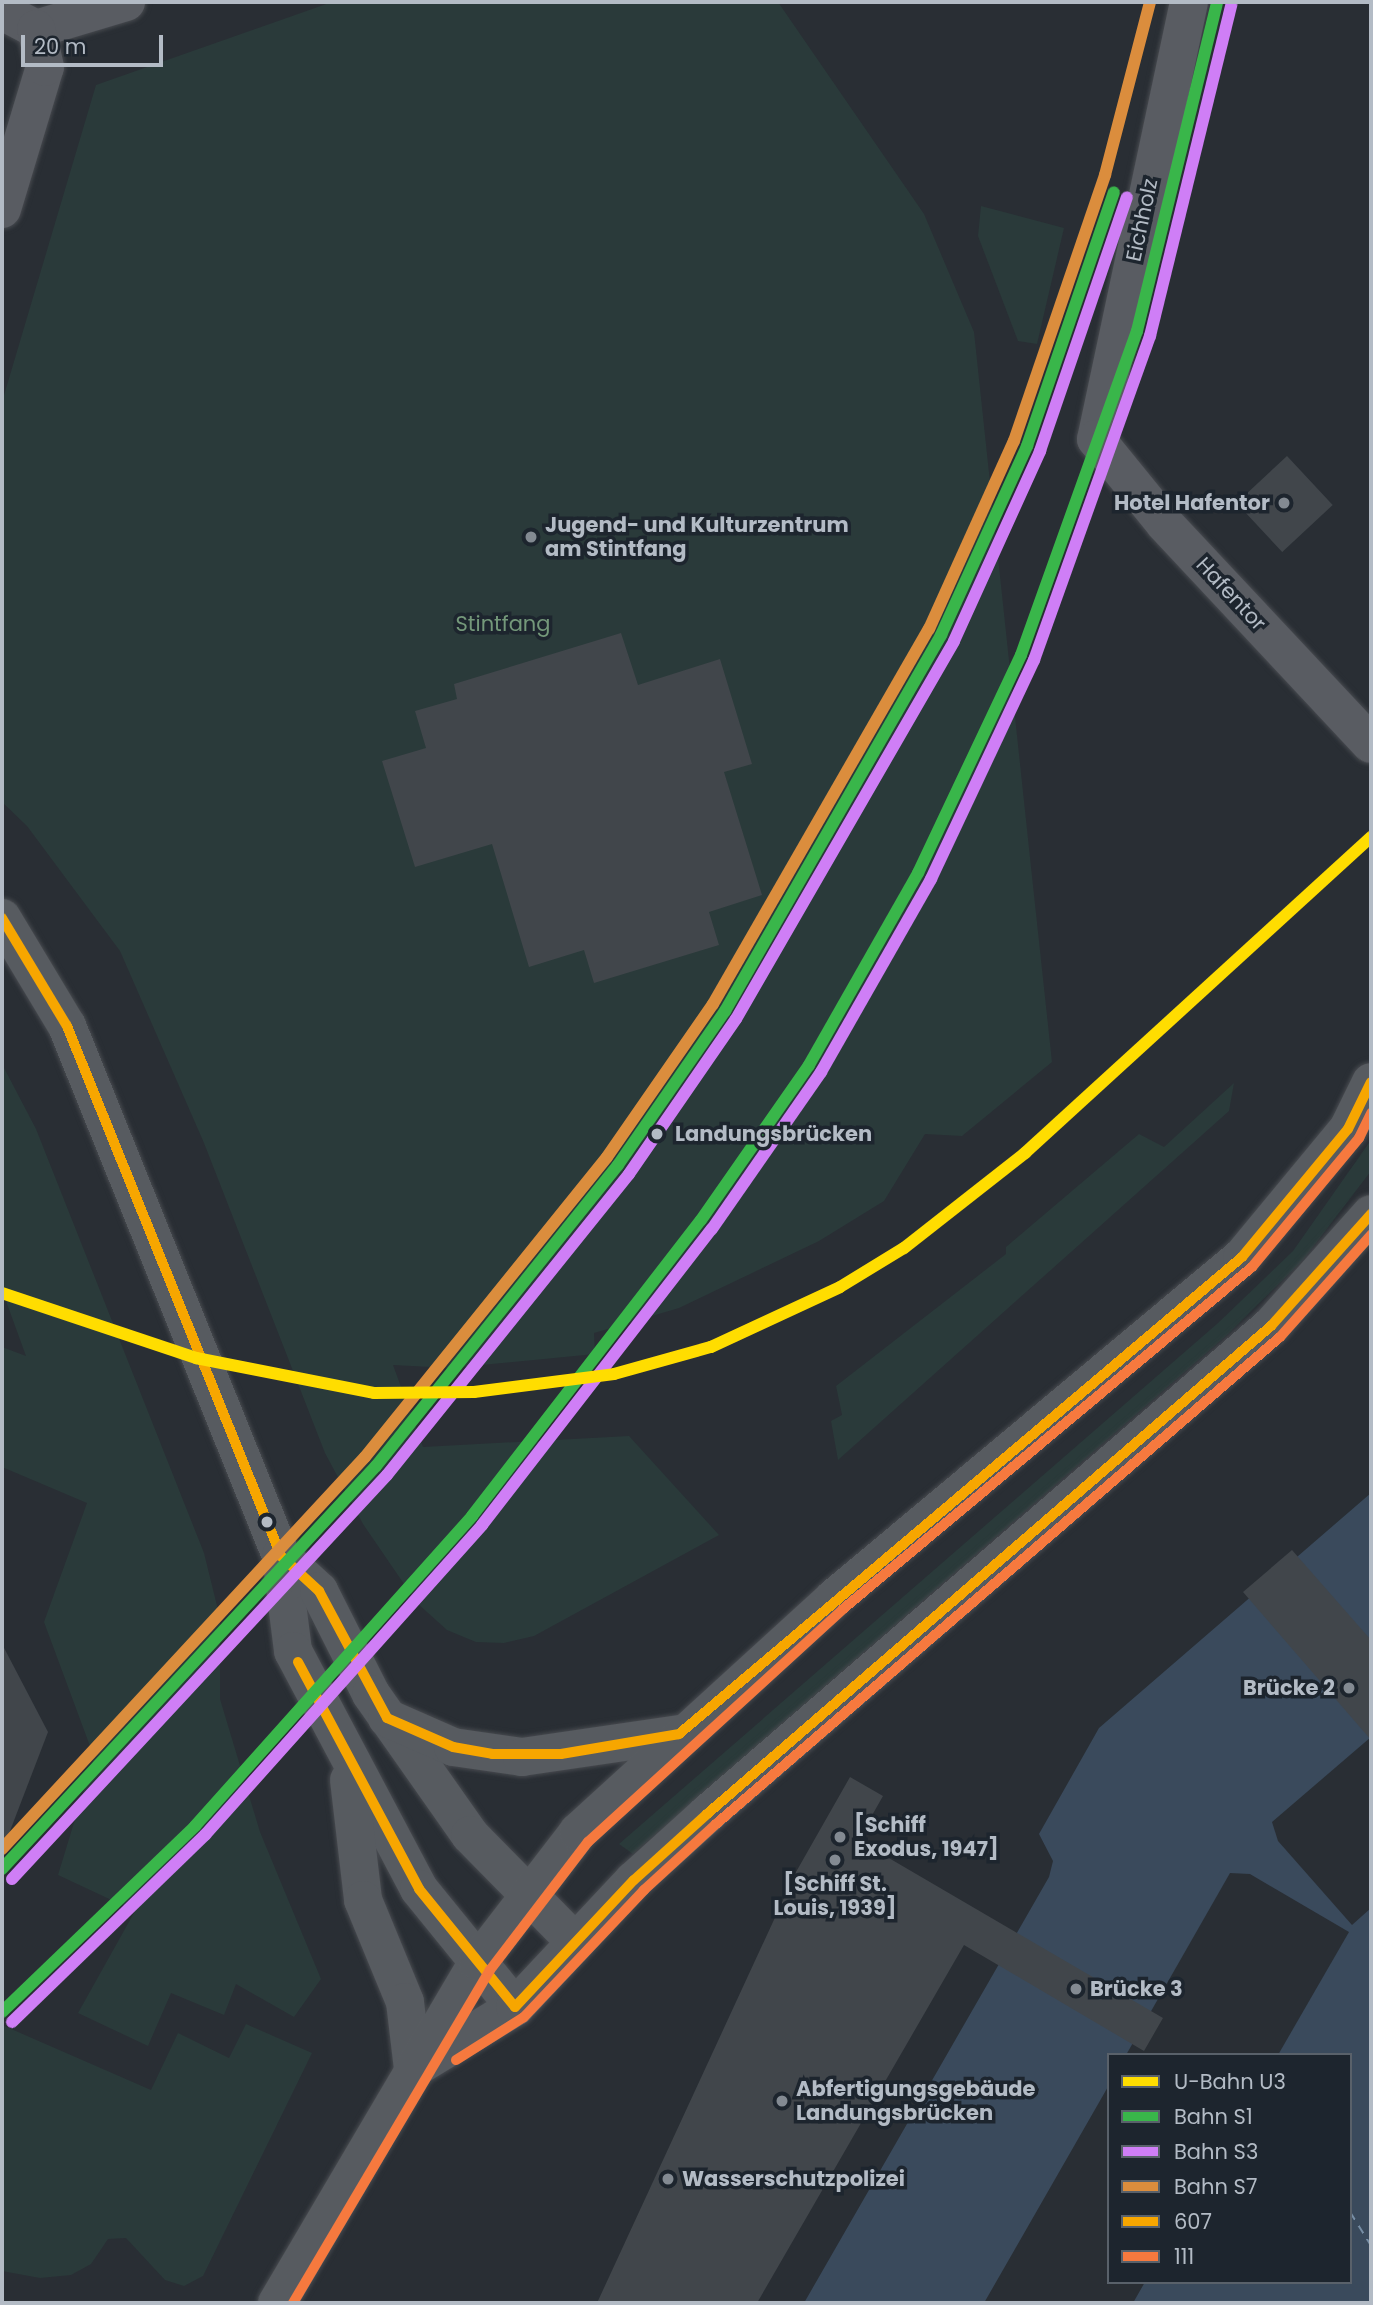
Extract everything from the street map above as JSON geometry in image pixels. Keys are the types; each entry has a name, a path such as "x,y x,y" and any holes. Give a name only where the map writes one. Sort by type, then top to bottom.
{"main road":[{"path":"2,918 67,1026 281,1556 293,1651 419,1889 516,2007"},
{"path":"277,2303 478,1962 527,1892 680,1734 1242,1257 1348,1129 1371,1082"},
{"path":"413,2069 516,2007 634,1880 817,1716 1271,1326 1371,1214"},
{"path":"281,1556 319,1591 387,1718 470,1835 575,1942"},
{"path":"387,1718 453,1747 522,1757 680,1734"},
{"path":"346,1754 363,1900 405,2002 413,2069"}],"street":[{"path":"2,11 36,29 126,2"},
{"name":"Eichholz","path":"1096,439 1189,2"},
{"path":"2,209 45,67 36,29"},
{"name":"Hafentor","path":"1096,439 1164,524 1371,744"}],"green space":[{"name":"Stintfang","path":"332,2 778,2 924,214 974,332 1052,1062 962,1136 925,1134 884,1201 819,1241 679,1308 594,1333 595,1354 450,1368 393,1365 423,1447 629,1436 719,1535 534,1636 504,1643 476,1642 447,1630 417,1603 363,1524 325,1453 204,1143 120,951 27,826 2,802 2,402 96,85"},
{"path":"981,206 1064,228 1037,344 1018,341 978,236"},
{"path":"2,1064 36,1129 204,1553 220,1618 220,1699 260,1832 321,1979 294,2017 236,1984 224,2015 171,1993 148,2046 78,2013 135,1911 58,1875 94,1757 44,1622 87,1503 2,1467 2,1347 26,1356 2,1290"},
{"path":"1234,1083 1229,1111 838,1460 831,1421 842,1415 836,1386 1006,1254 1006,1247 1139,1134 1164,1147"},
{"path":"1371,1140 1371,1171 1303,1260 1228,1334 633,1854 619,1844 1218,1323 1293,1251"},
{"path":"246,2024 312,2053 203,2276 184,2286 165,2280 126,2238 108,2239 91,2264 71,2275 40,2278 2,2271 2,2025 151,2090 178,2033 229,2058"}],"water":[{"path":"1371,1493 1371,2303 804,2303 1049,1877 1053,1861 1039,1834 1099,1728"}],"pier":[{"path":"1371,1737 1371,1908 1352,1925 1278,1841 1272,1822"},
{"path":"1230,1873 1250,1874 1349,1932 1279,2053 1127,2053"},
{"path":"1107,2088 1107,2284 1144,2284 1133,2303 984,2303"}],"building":[{"name":"Hotel Hafentor","path":"1287,456 1333,505 1282,552 1237,503"},
{"path":"621,633 638,685 720,659 752,764 724,772 762,895 709,912 719,945 594,983 584,950 529,967 492,844 415,867 382,761 426,748 415,711 457,699 454,684"},
{"name":"Brücke 2","path":"1292,1550 1371,1640 1371,1740 1243,1592"},
{"path":"2,1644 48,1732 5,1844 2,1843"},
{"name":"Abfertigungsgebäude Landungsbrücken","path":"850,1777 883,1796 858,1840 1163,2018 1144,2051 964,1945 757,2303 597,2303 796,1872"}],"ferry route":[{"path":"1352,2215 1371,2245"}],"metro line":[{"name":"U3","path":"2,1293 196,1358 374,1393 474,1392 614,1374 711,1347 840,1287 904,1248 1025,1153 1371,837"}],"rail line":[{"name":"S7","path":"2,1849 365,1457 607,1157 713,1004 929,629 1014,441 1105,175 1150,2"},
{"name":"S1","path":"2,2012 195,1826 472,1516 701,1220 809,1065 918,873 1021,655 1137,331 1217,2"},
{"name":"S3","path":"12,2022 205,1835 482,1525 712,1229 821,1072 931,879 1034,660 1150,336 1231,5"},
{"name":"S1","path":"2,1869 376,1466 618,1165 725,1011 941,635 1027,446 1114,192"},
{"name":"S3","path":"12,1879 387,1475 629,1174 736,1019 954,641 1040,451 1127,197"}],"transit line":[{"name":"607","path":"2,918 67,1026 281,1556 319,1591 387,1718 453,1747 492,1754 561,1754 679,1734 1242,1257 1348,1129 1371,1082"},
{"name":"111","path":"293,2303 490,1970 588,1842 843,1609 1252,1267 1359,1138 1371,1113"},
{"name":"607","path":"515,2007 634,1880 707,1814 1271,1326 1371,1214"},
{"name":"111","path":"456,2060 524,2017 644,1890 716,1824 1280,1337 1371,1235"},
{"name":"607","path":"298,1662 419,1889 515,2007"}],"place":[{"name":"Hotel Hafentor","path":"1284,503"},
{"name":"Jugend- und Kulturzentrum am Stintfang","path":"531,537"},
{"name":"Landungsbrücken","path":"657,1134"},
{"name":"Brücke 2","path":"1349,1688"},
{"name":"[Schiff Exodus, 1947]","path":"840,1837"},
{"name":"[Schiff St. Louis, 1939]","path":"835,1860"},
{"name":"Brücke 3","path":"1076,1989"},
{"name":"Abfertigungsgebäude Landungsbrücken","path":"782,2101"},
{"name":"Wasserschutzpolizei","path":"668,2179"}]}
